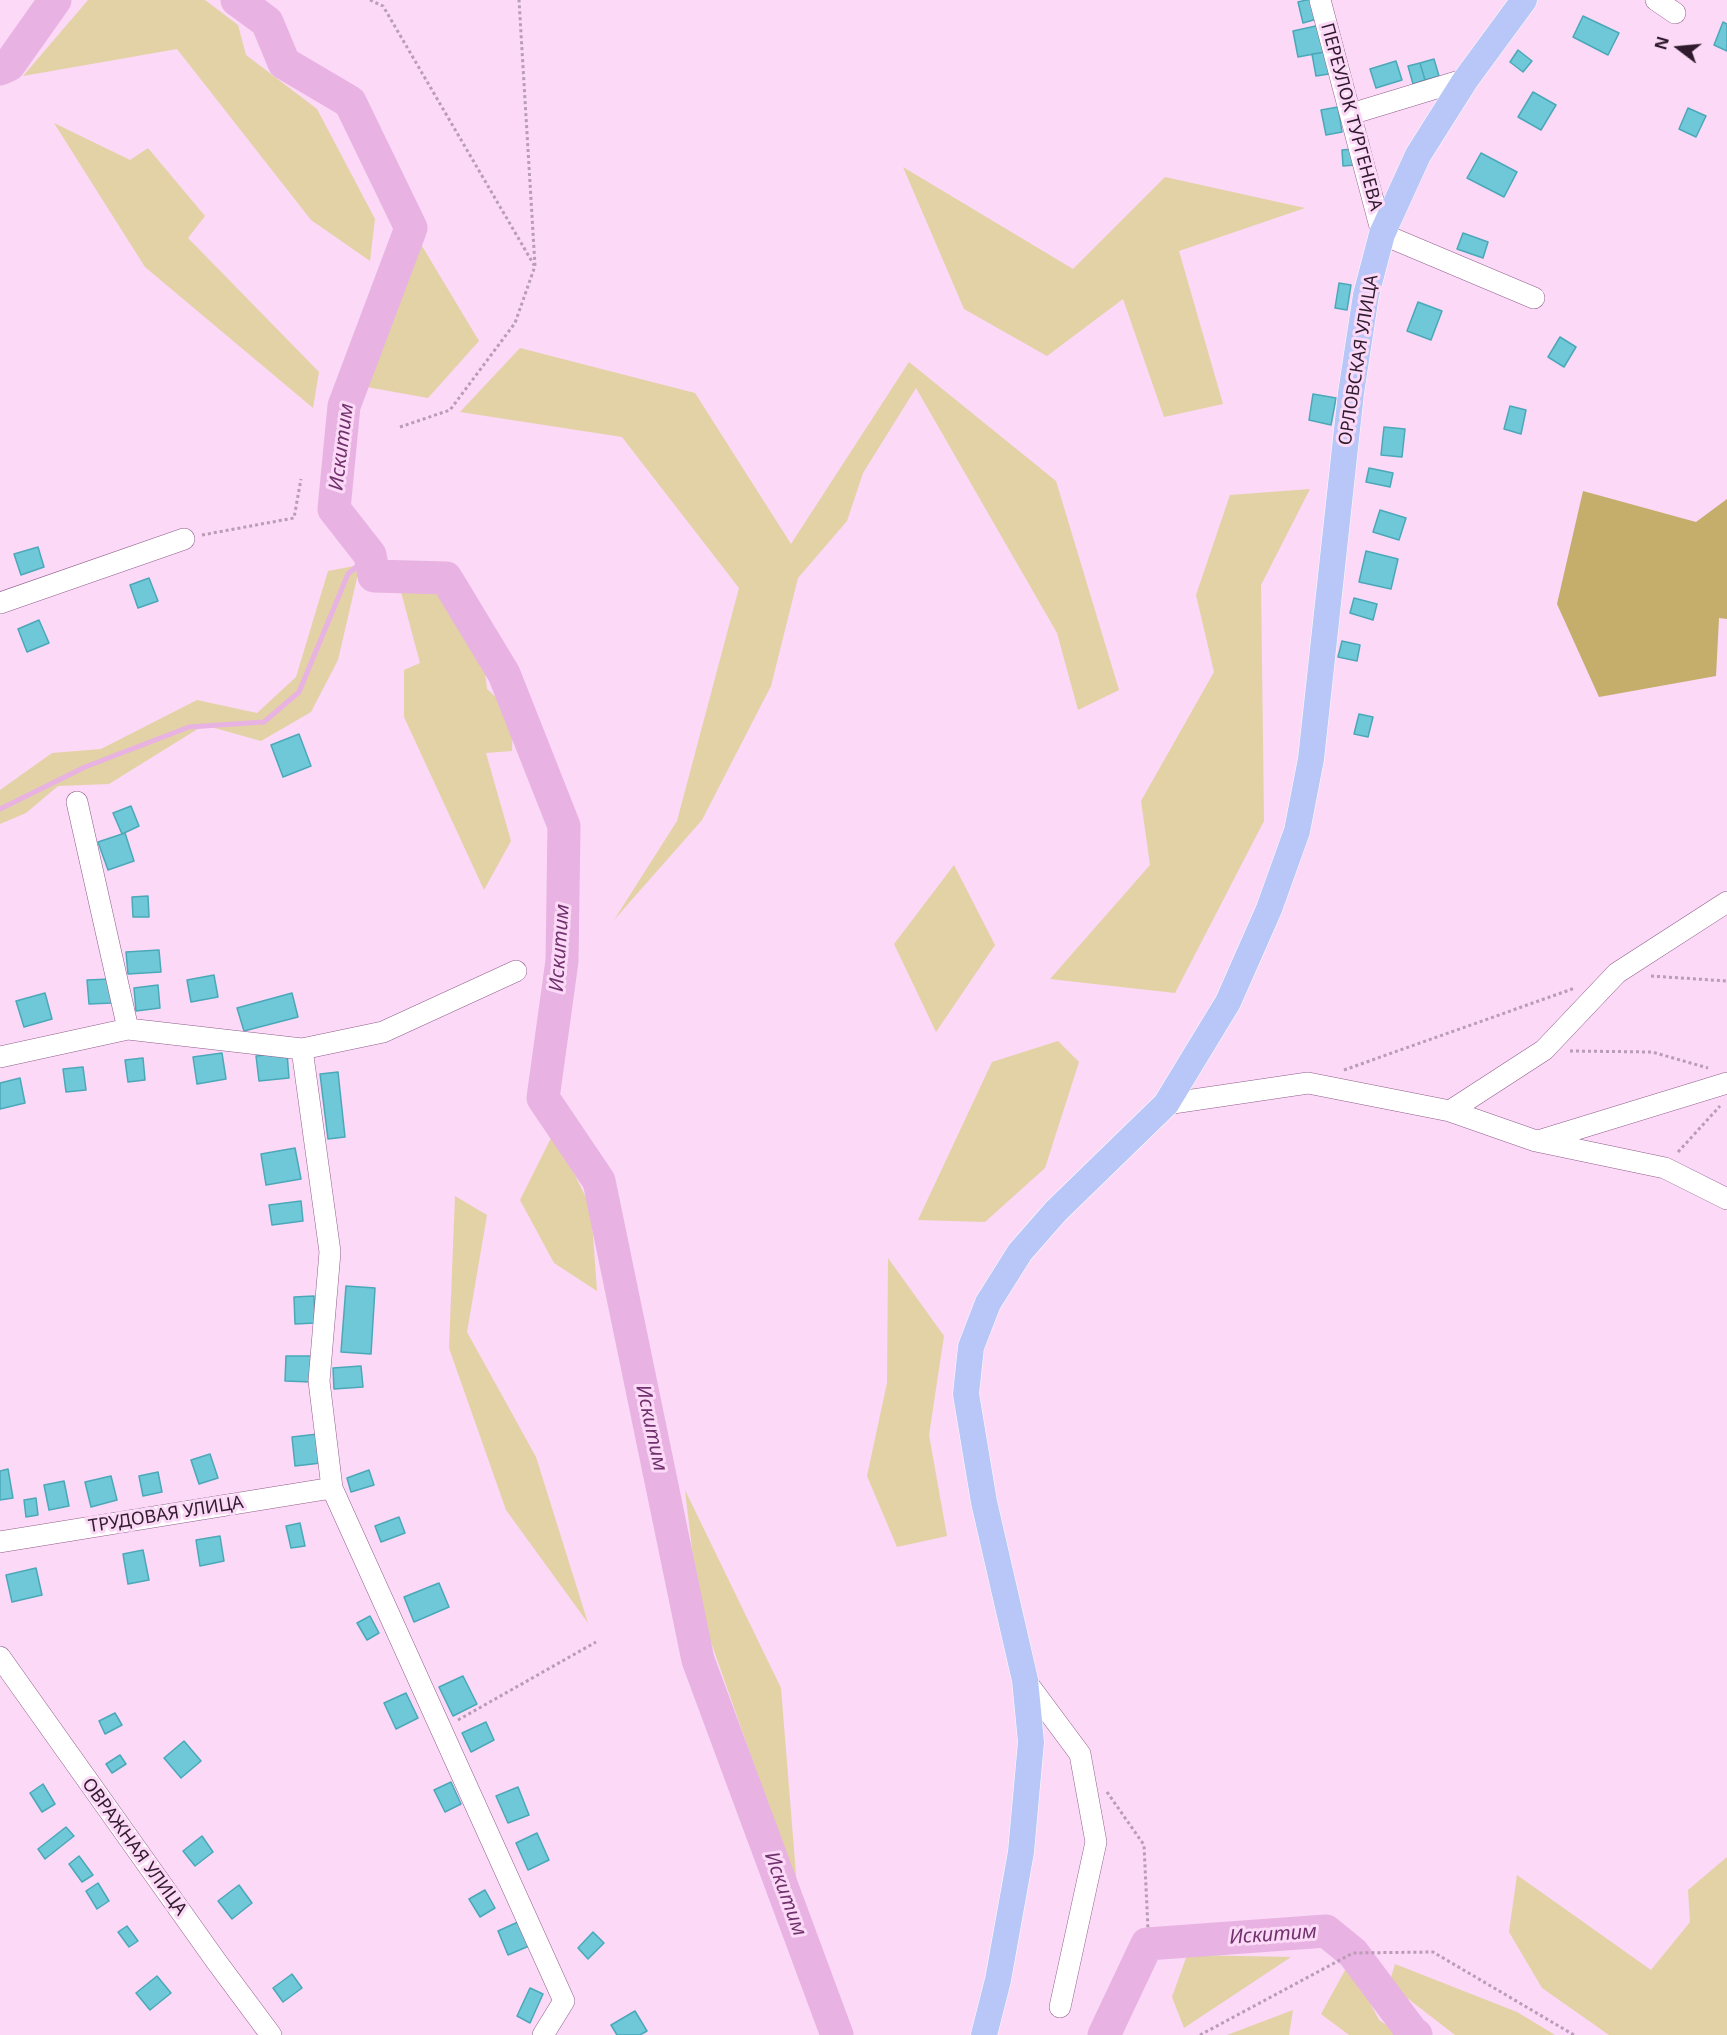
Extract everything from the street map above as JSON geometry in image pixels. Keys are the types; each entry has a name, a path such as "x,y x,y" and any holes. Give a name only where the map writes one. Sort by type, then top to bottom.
{"main road":[{"name":"ОРЛОВСКАЯ УЛИЦА","path":"984,2035 998,1980 1022,1841 1031,1742 1025,1680 984,1502 966,1394 971,1347 988,1303 1020,1252 1056,1211 1166,1104 1228,1002 1269,909 1297,831 1311,759 1351,393 1366,295 1382,234 1418,155 1466,79 1524,0"}],"street":[{"name":"ПЕРЕУЛОК ТУРГЕНЕВА","path":"1320,0 1382,234"},
{"path":"1656,0 1675,13"},
{"path":"1350,114 1466,79"},
{"path":"1382,234 1534,297"},
{"path":"0,603 184,539"},
{"path":"77,802 128,1029"},
{"path":"1450,1112 1544,1050 1617,973 1727,903"},
{"path":"0,1057 128,1029 302,1049 383,1032 516,971"},
{"path":"302,1049 330,1252 319,1381 332,1488 564,2001 543,2035"},
{"path":"1536,1141 1722,1076"},
{"path":"1166,1104 1308,1083 1450,1112 1536,1141 1665,1168 1727,1199"},
{"name":"ТРУДОВАЯ УЛИЦА","path":"0,1542 332,1488"},
{"name":"ОВРАЖНАЯ УЛИЦА","path":"0,1657 202,1942 271,2035"},
{"path":"1025,1680 1080,1754 1096,1842 1059,2007"}],"path":[{"path":"370,0 382,6 535,266"},
{"path":"400,427 450,410 515,323 535,266 519,0"},
{"path":"184,539 294,518 301,479"},
{"path":"1650,976 1727,981"},
{"path":"1341,1071 1584,985"},
{"path":"1544,1050 1652,1052 1722,1076"},
{"path":"1665,1168 1727,1098"},
{"path":"441,1729 596,1642"},
{"path":"1106,1790 1144,1845 1148,1929"},
{"path":"1200,2035 1353,1953 1433,1952 1574,2035"}],"shaded area":[{"path":"88,0 205,0 238,25 246,55 317,109 375,219 370,261 311,220 177,49 23,76"},
{"path":"54,123 130,160 148,148 205,216 188,238 319,372 313,408 145,267"},
{"path":"903,167 1073,269 1165,177 1305,208 1179,251 1223,404 1164,417 1123,299 1047,356 964,309"},
{"path":"419,241 479,341 428,398 361,386"},
{"path":"520,348 695,393 791,544 909,362 1056,481 1119,690 1078,710 1057,633 916,388 863,473 847,521 798,578 771,686 702,820 614,920 677,821 739,588 622,437 460,412"},
{"path":"1310,489 1261,585 1264,821 1175,993 1050,979 1150,865 1141,801 1214,672 1196,595 1230,495"},
{"path":"1583,491 1696,522 1727,499 1727,619 1719,618 1716,676 1599,697 1557,604"},
{"path":"360,565 338,660 311,712 261,741 204,725 109,784 58,786 26,813 0,824 0,790 52,753 101,749 197,700 257,713 296,677 328,571"},
{"path":"400,588 441,592 483,655 487,689 513,713 512,751 486,753 511,841 484,890 404,717 404,670 420,663"},
{"path":"954,865 995,945 936,1032 894,944"},
{"path":"1058,1041 1079,1062 1045,1168 985,1222 918,1220 992,1062"},
{"path":"554,1132 591,1208 597,1291 554,1263 520,1200"},
{"path":"455,1196 487,1215 467,1332 536,1457 588,1623 506,1510 449,1348"},
{"path":"888,1258 944,1336 929,1435 947,1536 897,1547 867,1476 887,1383"},
{"path":"685,1490 781,1688 797,1887 699,1608"},
{"path":"1727,1857 1727,2035 1609,2035 1542,1988 1509,1932 1517,1875 1651,1970 1690,1922 1688,1890"},
{"path":"1187,1955 1291,1957 1184,2028 1172,1997"},
{"path":"1349,1963 1379,2020 1401,2035 1349,2035 1321,2014"},
{"path":"1395,1964 1517,2012 1555,2035 1455,2035 1389,1984"},
{"path":"1293,2010 1289,2035 1227,2035"}],"building":[{"path":"1312,0 1317,19 1303,23 1298,2"},
{"path":"1583,16 1619,33 1608,55 1573,37"},
{"path":"1723,22 1727,24 1727,51 1714,45"},
{"path":"1325,24 1330,51 1298,57 1293,31"},
{"path":"1518,50 1532,61 1523,72 1510,62"},
{"path":"1325,52 1329,74 1316,76 1312,54"},
{"path":"1434,59 1439,76 1425,80 1420,63"},
{"path":"1396,61 1402,80 1376,88 1370,69"},
{"path":"1420,63 1425,80 1413,84 1408,66"},
{"path":"1533,92 1556,105 1541,130 1518,117"},
{"path":"1338,107 1342,132 1326,135 1321,110"},
{"path":"1688,108 1706,116 1696,137 1679,129"},
{"path":"1353,149 1355,165 1343,166 1342,150"},
{"path":"1481,153 1517,172 1504,197 1467,178"},
{"path":"1463,233 1488,242 1483,258 1457,249"},
{"path":"1339,283 1351,285 1347,310 1335,308"},
{"path":"1418,302 1442,311 1431,340 1407,331"},
{"path":"1560,337 1576,347 1564,367 1548,357"},
{"path":"1313,394 1336,398 1331,425 1309,420"},
{"path":"1510,406 1526,410 1521,434 1504,429"},
{"path":"1384,427 1405,429 1402,457 1381,455"},
{"path":"1369,468 1393,473 1390,487 1366,482"},
{"path":"1380,510 1406,518 1399,540 1373,532"},
{"path":"38,547 44,567 21,575 14,554"},
{"path":"1366,551 1398,559 1391,589 1359,582"},
{"path":"149,578 158,601 138,608 130,585"},
{"path":"1354,598 1377,604 1373,620 1350,613"},
{"path":"39,620 49,643 27,652 18,629"},
{"path":"1342,641 1360,645 1357,661 1338,657"},
{"path":"1359,714 1373,717 1368,737 1354,734"},
{"path":"299,734 311,766 283,777 271,745"},
{"path":"131,806 139,826 122,834 113,813"},
{"path":"125,833 134,861 108,870 98,842"},
{"path":"148,896 149,917 133,917 132,897"},
{"path":"159,950 161,972 128,974 126,952"},
{"path":"214,975 218,997 191,1002 187,980"},
{"path":"111,979 112,1003 89,1004 87,980"},
{"path":"158,985 160,1008 136,1011 134,988"},
{"path":"45,993 52,1019 24,1027 16,1001"},
{"path":"292,993 298,1017 244,1031 237,1008"},
{"path":"222,1053 226,1079 197,1084 193,1057"},
{"path":"287,1053 289,1078 259,1081 256,1056"},
{"path":"143,1058 145,1080 128,1082 125,1060"},
{"path":"83,1067 86,1090 66,1092 63,1069"},
{"path":"338,1072 345,1137 328,1139 320,1074"},
{"path":"20,1078 25,1103 0,1109 0,1083"},
{"path":"295,1148 301,1179 266,1185 261,1154"},
{"path":"301,1201 303,1221 272,1225 269,1205"},
{"path":"346,1286 375,1288 371,1354 341,1352"},
{"path":"314,1296 315,1323 295,1324 294,1297"},
{"path":"286,1356 312,1356 311,1382 285,1381"},
{"path":"361,1366 363,1387 334,1389 333,1368"},
{"path":"318,1434 321,1463 295,1466 292,1437"},
{"path":"210,1454 218,1478 199,1484 191,1460"},
{"path":"8,1469 13,1498 0,1500 0,1471"},
{"path":"369,1470 374,1485 351,1492 347,1478"},
{"path":"158,1472 162,1492 143,1496 139,1476"},
{"path":"111,1476 117,1500 91,1507 85,1482"},
{"path":"64,1481 69,1506 49,1510 44,1485"},
{"path":"36,1498 38,1515 26,1517 24,1500"},
{"path":"399,1517 405,1533 381,1542 375,1526"},
{"path":"300,1523 305,1546 291,1548 286,1526"},
{"path":"220,1536 224,1561 200,1566 196,1540"},
{"path":"143,1550 149,1580 128,1584 123,1554"},
{"path":"36,1568 42,1595 12,1602 6,1575"},
{"path":"439,1583 449,1607 414,1622 404,1597"},
{"path":"370,1616 379,1633 367,1640 357,1623"},
{"path":"463,1676 477,1704 453,1716 439,1687"},
{"path":"406,1693 418,1718 396,1729 384,1703"},
{"path":"115,1713 122,1725 105,1734 99,1721"},
{"path":"486,1722 494,1740 471,1752 462,1733"},
{"path":"184,1741 201,1761 181,1778 164,1758"},
{"path":"120,1755 126,1764 112,1773 106,1764"},
{"path":"451,1782 461,1804 445,1812 434,1790"},
{"path":"43,1784 55,1804 42,1812 30,1793"},
{"path":"518,1787 529,1815 508,1823 496,1796"},
{"path":"66,1827 74,1836 45,1859 38,1849"},
{"path":"537,1833 549,1860 528,1870 516,1843"},
{"path":"202,1836 213,1852 195,1866 183,1851"},
{"path":"79,1856 93,1875 82,1882 69,1864"},
{"path":"98,1883 109,1901 97,1909 86,1891"},
{"path":"239,1885 252,1903 232,1919 218,1901"},
{"path":"485,1890 495,1908 480,1917 469,1899"},
{"path":"518,1922 529,1946 508,1955 498,1931"},
{"path":"127,1926 138,1941 129,1947 118,1932"},
{"path":"593,1932 604,1943 588,1959 578,1948"},
{"path":"292,1974 302,1988 283,2002 273,1988"},
{"path":"157,1976 171,1993 150,2010 136,1993"},
{"path":"530,1988 543,1994 530,2023 517,2016"},
{"path":"635,2011 647,2031 640,2035 617,2035 611,2025"}],"waterway":[{"name":"Искитим","path":"0,69 9,65 55,0"},
{"name":"Искитим","path":"237,0 267,22 284,63 350,102 411,228 344,406 334,509 370,555 374,576 446,578 504,674 564,826 562,961 543,1098 599,1181 698,1660 837,2035"},
{"path":"0,809 85,767 189,727 264,722 299,692 348,574 370,555"},
{"name":"Искитим","path":"1104,2035 1147,1944 1326,1931 1353,1953 1416,2035"}]}
